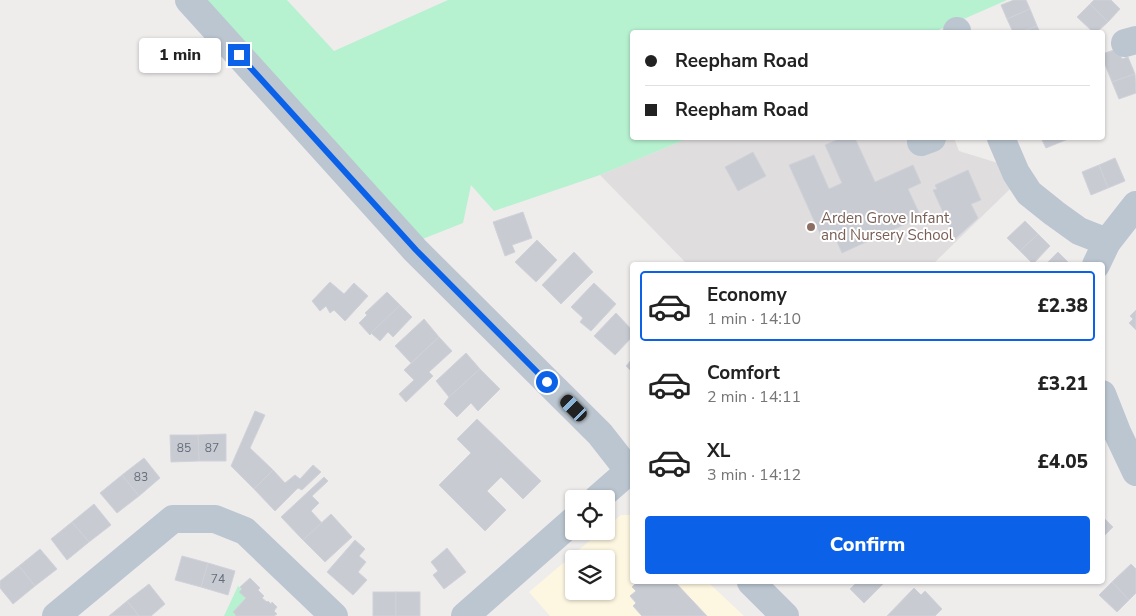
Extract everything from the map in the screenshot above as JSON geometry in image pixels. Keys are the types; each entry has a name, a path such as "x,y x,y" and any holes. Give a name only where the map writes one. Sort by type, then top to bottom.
{"street":[{"path":"189,0 416,250 600,434 630,471"},
{"path":"1002,140 1016,173 1029,193 1079,231 1101,254 1136,205"},
{"path":"1105,409 1110,435 1136,472"},
{"path":"608,490 630,473"},
{"path":"56,616 173,519 215,519 245,531 334,616"},
{"path":"465,616 565,528"},
{"path":"753,584 785,616"}],"shaded area":[{"name":"Arden Grove Infant and Nursery School","path":"684,140 955,140 959,151 998,163 1010,189 935,262 685,262 600,175"},
{"path":"621,515 630,515 630,584 710,584 744,616 550,616 529,592 565,562 565,600 615,600 615,550 579,550 590,540 615,540 615,520"}],"green space":[{"path":"203,0 287,0 334,51 448,0 1007,0 939,30 630,30 630,140 684,140 600,175 494,211 471,185 463,223 420,240"},
{"path":"238,586 242,589 240,591 246,598 233,612 235,616 224,616"}],"building":[{"path":"1014,0 1026,0 1030,9 1007,19 1001,5"},
{"path":"1094,0 1111,0 1120,9 1108,22 1090,4"},
{"path":"1090,4 1108,22 1099,30 1091,30 1077,17"},
{"path":"1030,9 1037,26 1026,30 1012,30 1007,19"},
{"path":"1037,26 1039,30 1026,30"},
{"path":"1117,49 1122,59 1128,57 1135,74 1112,82 1105,64 1105,53"},
{"path":"1135,74 1136,93 1119,99 1112,82"},
{"path":"836,140 856,140 875,182 913,165 921,183 908,189 921,217 842,253 832,231 821,236 789,165 814,155 829,189 842,183 825,145"},
{"path":"1042,140 1066,140 1046,148"},
{"path":"753,152 766,176 738,191 725,167"},
{"path":"1115,158 1125,181 1108,188 1099,165"},
{"path":"1099,165 1108,188 1091,195 1082,172"},
{"path":"968,170 981,200 971,204 978,218 955,239 933,190 937,189 935,185"},
{"path":"523,212 532,238 512,245 515,252 505,256 493,222"},
{"path":"1025,221 1038,234 1020,251 1007,238"},
{"path":"1038,234 1050,246 1035,262 1031,262 1020,251"},
{"path":"537,240 557,260 536,282 515,262"},
{"path":"574,252 593,272 561,304 542,285"},
{"path":"1058,252 1068,262 1048,262"},
{"path":"330,282 344,294 354,283 368,296 345,321 334,310 330,313 326,306 320,311 312,301"},
{"path":"594,283 616,304 591,331 580,322 583,318 571,307"},
{"path":"387,292 400,305 370,335 359,323 367,315 365,313"},
{"path":"400,305 412,317 393,337 388,332 380,341 371,333"},
{"path":"1136,310 1136,330 1129,323 1133,319 1130,316"},
{"path":"616,313 630,328 630,339 615,355 594,336"},
{"path":"424,319 439,337 411,363 395,346"},
{"path":"439,337 452,351 429,372 433,376 406,402 399,394 414,380 404,370"},
{"path":"466,353 480,369 449,397 436,381"},
{"path":"630,361 630,370 626,366"},
{"path":"480,369 500,389 478,411 471,403 457,417 444,404 449,397"},
{"path":"255,411 265,415 250,448 273,470 254,489 231,466"},
{"path":"477,419 541,481 523,499 501,477 487,491 506,510 485,531 439,485 471,453 457,439"},
{"path":"226,434 226,461 199,461 198,435"},
{"path":"170,435 198,435 199,461 171,462"},
{"path":"144,458 160,478 139,496 122,475"},
{"path":"313,465 321,472 302,490 298,488 275,511 254,489 273,470 285,483 295,475 300,479"},
{"path":"122,475 139,496 117,513 100,493"},
{"path":"324,477 328,481 312,496 319,503 311,511 322,523 303,540 281,517"},
{"path":"94,504 111,525 89,542 72,522"},
{"path":"331,514 352,537 325,562 303,540"},
{"path":"1105,519 1113,527 1105,535"},
{"path":"72,522 89,542 67,560 51,539"},
{"path":"355,540 365,549 359,556 366,562 358,572 367,580 353,595 327,572"},
{"path":"447,548 466,572 444,589 433,575 438,571 431,562"},
{"path":"40,549 57,569 35,586 19,566"},
{"path":"182,556 208,563 201,587 175,580"},
{"path":"208,563 235,571 228,595 201,587"},
{"path":"1131,564 1136,569 1136,593 1129,600 1112,582"},
{"path":"19,566 35,586 13,604 0,588 0,581"},
{"path":"250,578 260,588 258,590 264,596 262,598 271,604 272,602 277,607 274,611 277,614 274,616 235,616 233,612 246,598 239,592 242,589 240,587"},
{"path":"1112,582 1129,600 1117,612 1099,595"},
{"path":"149,584 165,604 151,616 139,616 127,601"},
{"path":"635,584 677,584 707,616 642,616 633,606 636,603 630,596 636,591 632,587"},
{"path":"855,584 883,584 864,603 850,589"},
{"path":"914,588 921,595 925,591 942,609 935,616 887,616"},
{"path":"373,592 396,592 396,616 373,616"},
{"path":"396,592 420,592 420,616 396,616"},
{"path":"127,601 139,616 109,616"}],"place":[{"name":"Arden Grove Infant and Nursery School","path":"811,227"}],"route":[{"path":"239,55 416,250 547,382"}]}
